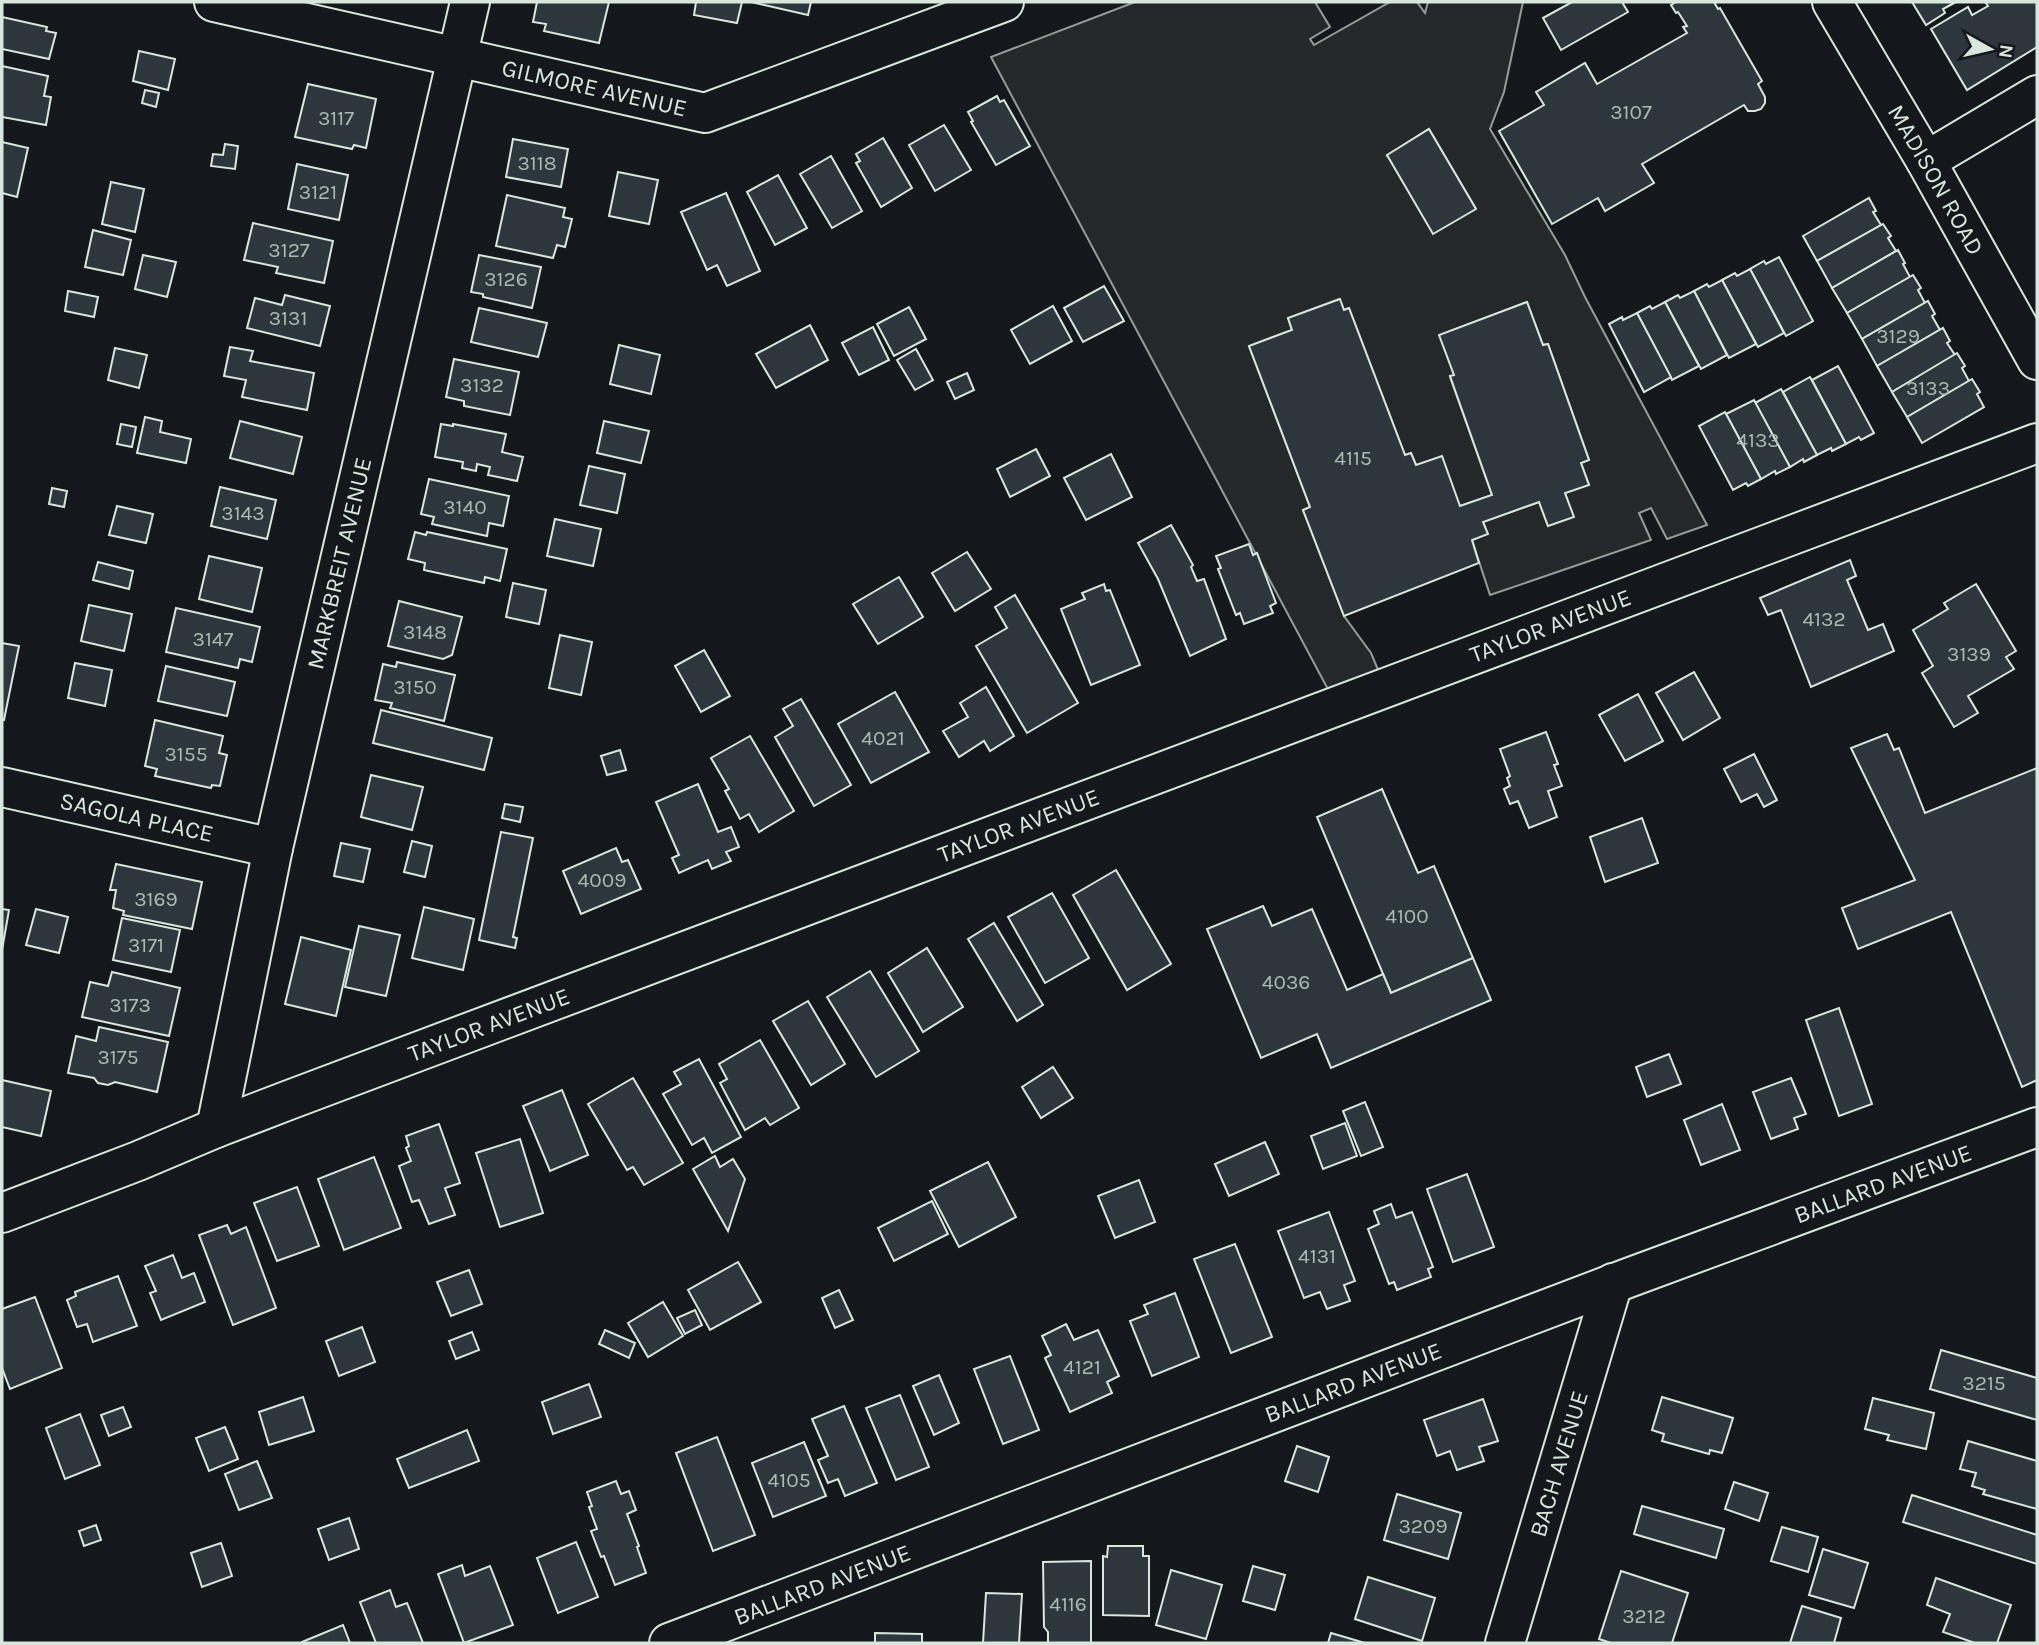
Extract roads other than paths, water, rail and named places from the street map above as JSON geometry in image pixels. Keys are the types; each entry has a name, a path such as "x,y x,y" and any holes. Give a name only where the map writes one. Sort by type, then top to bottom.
{"street":[{"name":"GILMORE AVENUE","path":"214,2 705,113 1004,2"},
{"name":"MARKBREIT AVENUE","path":"216,1128 273,848 470,2"},
{"name":"MADISON ROAD","path":"1832,2 1926,161 2037,360"},
{"path":"1926,161 2037,96"},
{"name":"TAYLOR AVENUE","path":"2,1213 216,1128 2037,443"},
{"name":"SAGOLA PLACE","path":"2,787 273,848"},
{"name":"BALLARD AVENUE","path":"681,1641 1613,1283 2037,1127"},
{"name":"BACH AVENUE","path":"1505,1643 1613,1283"}]}
